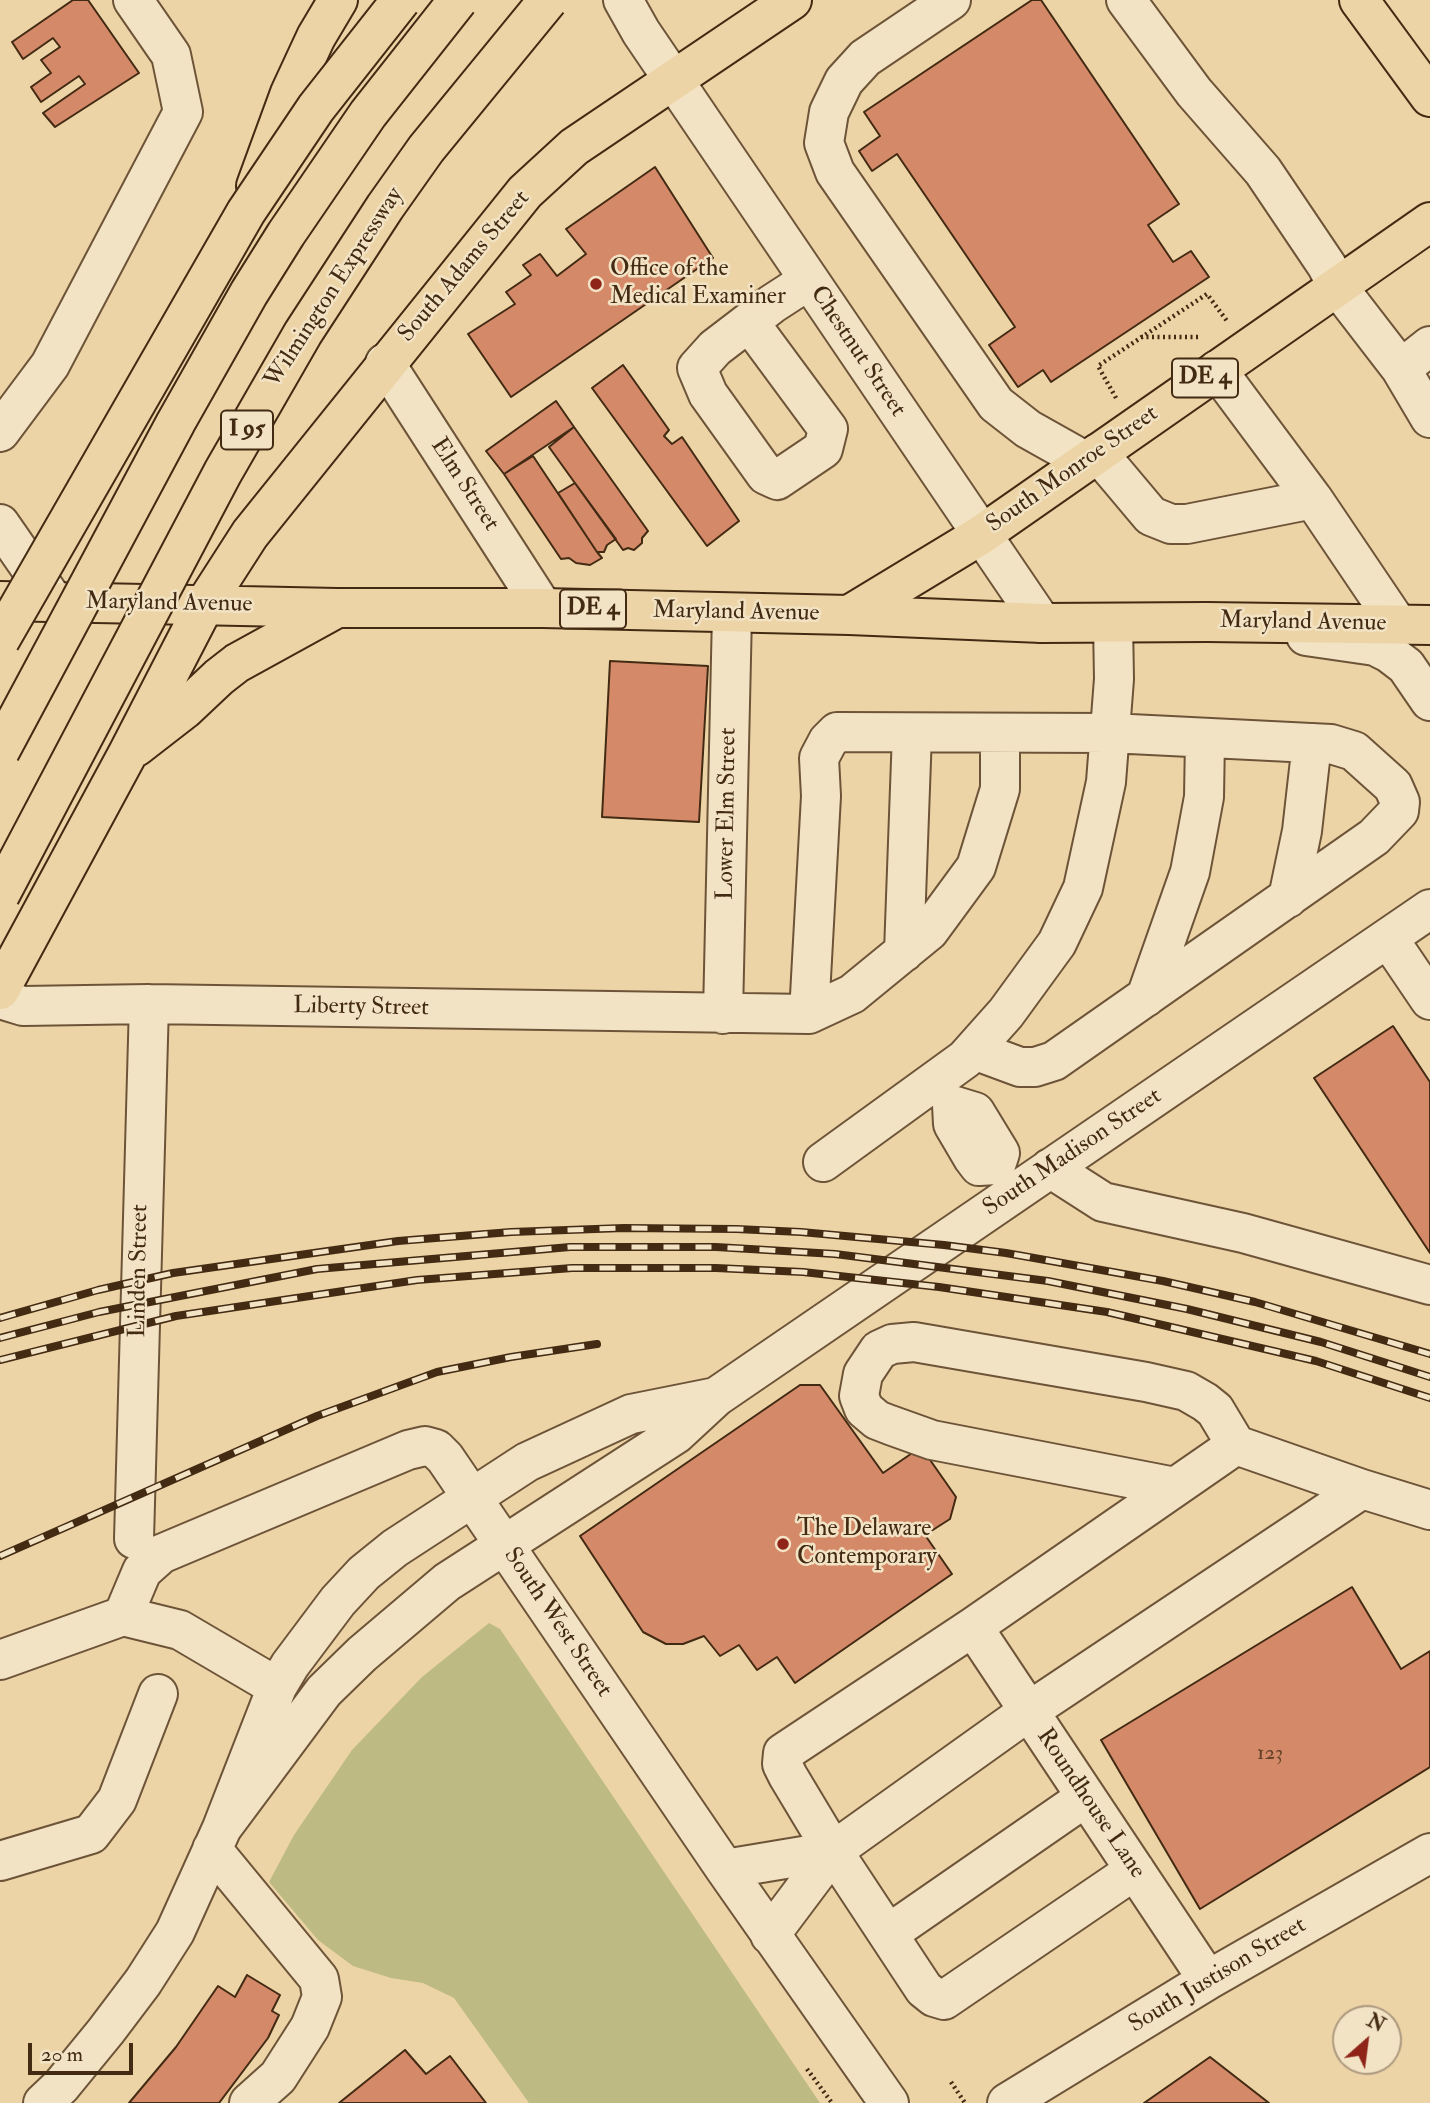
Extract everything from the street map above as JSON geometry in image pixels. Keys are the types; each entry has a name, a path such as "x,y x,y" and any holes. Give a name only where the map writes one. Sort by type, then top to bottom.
{"main road":[{"path":"246,212 290,93 316,37 338,0"},
{"path":"0,640 246,212 316,108 401,0"},
{"path":"0,751 170,432 249,293 368,114 458,0"},
{"name":"Wilmington Expressway","path":"0,895 223,472 303,333 426,149 548,0"},
{"name":"South Adams Street","path":"172,701 205,604 250,534 525,192 574,147 792,0"},
{"path":"1359,0 1430,97"},
{"name":"South Monroe Street","path":"849,615 981,535 1091,457 1213,354 1425,234"},
{"name":"Maryland Avenue","path":"0,601 337,608 543,608 849,615 1042,623 1414,625"},
{"path":"0,990 128,753 172,701 219,677 237,663 337,608"}],"street":[{"path":"0,432 50,365 183,113 171,55 133,0"},
{"name":"Chestnut Street","path":"623,0 641,32 1042,623"},
{"path":"951,0 865,58 844,81 829,112 824,143 835,173 996,404 1028,429 1091,457 1151,516 1171,524 1187,524 1313,499"},
{"path":"1126,0 1194,92 1263,171 1327,266 1337,286 1415,357 1430,418"},
{"path":"749,322 809,280"},
{"path":"1213,354 1340,541 1414,625"},
{"name":"Elm Street","path":"385,363 543,608"},
{"path":"0,524 54,602"},
{"name":"Lower Elm Street","path":"723,1014 732,614"},
{"path":"1207,622 1375,646 1390,653 1406,666 1430,701"},
{"path":"824,1162 942,1094 965,1059 1006,1013 1057,943 1083,888 1106,782 1114,679 1113,623"},
{"path":"974,1050 1020,1067 1035,1067 1054,1061 1374,837 1399,811 1400,802 1393,786 1354,751 1331,744 1110,733 837,732 828,741 819,758 821,796 809,1014 852,994 929,931 976,867 1000,789 1000,733"},
{"path":"904,952 912,733"},
{"path":"1146,997 1191,872 1204,797 1205,738"},
{"path":"1288,898 1302,831 1312,743"},
{"name":"South Madison Street","path":"217,1839 334,1682 362,1654 447,1582 676,1434 716,1397 1006,1178 1050,1168 1430,909"},
{"path":"1388,938 1430,1000"},
{"name":"Liberty Street","path":"0,999 23,1006 149,1004 809,1014"},
{"name":"Linden Street","path":"134,1539 149,1004"},
{"path":"942,1094 975,1112 1000,1153 1006,1178"},
{"path":"1050,1168 1103,1202 1243,1233 1430,1285"},
{"path":"1175,1487 932,1440 890,1425 877,1420 864,1409 859,1396 863,1374 879,1350 892,1344 914,1342 1186,1391 1215,1410 1236,1445 1430,1510"},
{"name":"South Madison Street","path":"43,2103 61,2087 143,1982 175,1932 217,1839 277,1687 290,1665 338,1601 365,1573 406,1541 527,1462 631,1414 716,1397"},
{"path":"1135,1870 944,2000 934,1997 923,1989 833,1851 788,1776 782,1764 783,1753 973,1627 1236,1445"},
{"name":"South West Street","path":"123,1616 142,1571 161,1554 408,1450 425,1446 436,1449 473,1498 770,1935 889,2103"},
{"path":"770,1935 833,1851 1029,1712 1362,1489"},
{"path":"0,1660 123,1616 180,1630 277,1687"},
{"name":"Roundhouse Lane","path":"973,1627 1208,1980"},
{"path":"0,1861 91,1834 117,1800 158,1694"},
{"path":"888,1934 1086,1797"},
{"path":"217,1839 318,1979 322,1997 310,2027 278,2077 249,2103"},
{"path":"725,1869 833,1851"},
{"name":"South Justison Street","path":"1007,2103 1208,1980 1430,1853"}],"path":[{"path":"1121,406 1098,366 1140,337 1207,294 1233,330"},
{"path":"1140,337 1213,354"},
{"path":"807,2069 832,2103"},
{"path":"951,2082 965,2103"}],"shaded area":[{"path":"489,1623 500,1629 820,2103 529,2103 454,1998 423,1983 391,1978 353,1966 318,1940 269,1882 294,1835 352,1750 422,1677"}],"building":[{"path":"73,0 88,0 139,73 55,127 43,113 85,84 79,76 41,102 31,87 51,73 41,60 60,47 53,38 23,59 12,42"},
{"path":"1032,0 1041,0 1179,204 1148,225 1173,262 1191,251 1209,277 1051,382 1043,370 1018,387 989,345 1015,327 897,154 872,171 859,151 880,136 864,112"},
{"name":"Office of the Medical Examiner","path":"655,167 713,258 511,397 468,334 515,304 506,292 531,275 523,265 540,254 557,276 586,254 566,229"},
{"path":"623,365 669,430 664,436 672,444 682,437 739,521 707,546 592,388"},
{"path":"556,401 574,427 504,474 486,451"},
{"path":"574,427 648,531 642,538 642,543 634,550 623,550 549,447"},
{"path":"533,456 602,558 590,565 576,563 569,558 561,559 504,474"},
{"path":"575,483 616,539 607,545 604,552 597,552 558,493"},
{"path":"610,661 708,666 699,822 602,817"},
{"path":"1393,1026 1430,1082 1430,1253 1314,1078"},
{"path":"800,1385 820,1385 883,1473 921,1447 956,1497 950,1519 925,1535 952,1574 795,1683 777,1657 757,1670 739,1645 720,1656 704,1636 683,1644 666,1644 643,1632 580,1536"},
{"path":"1352,1587 1401,1669 1430,1651 1430,1767 1200,1909 1101,1740"},
{"path":"247,1975 280,1995 272,2011 279,2015 268,2038 219,2103 129,2103 176,2047 218,1986 235,1997"},
{"path":"405,2050 426,2074 450,2056 486,2103 339,2103"},
{"path":"1210,2057 1269,2103 1144,2103"}],"railway":[{"path":"0,1318 98,1290 173,1273 398,1241 511,1232 624,1228 736,1229 944,1245 1006,1253 1163,1281 1255,1302 1430,1354"},
{"path":"0,1338 99,1312 317,1269 570,1247 716,1247 835,1254 1048,1281 1187,1309 1321,1342 1430,1377"},
{"path":"0,1360 176,1316 417,1280 572,1268 716,1268 803,1272 939,1287 1107,1312 1316,1361 1430,1398"},
{"path":"0,1556 317,1416 437,1372 597,1344"}],"place":[{"name":"Office of the Medical Examiner","path":"596,284"},
{"name":"The Delaware Contemporary","path":"783,1544"}]}
